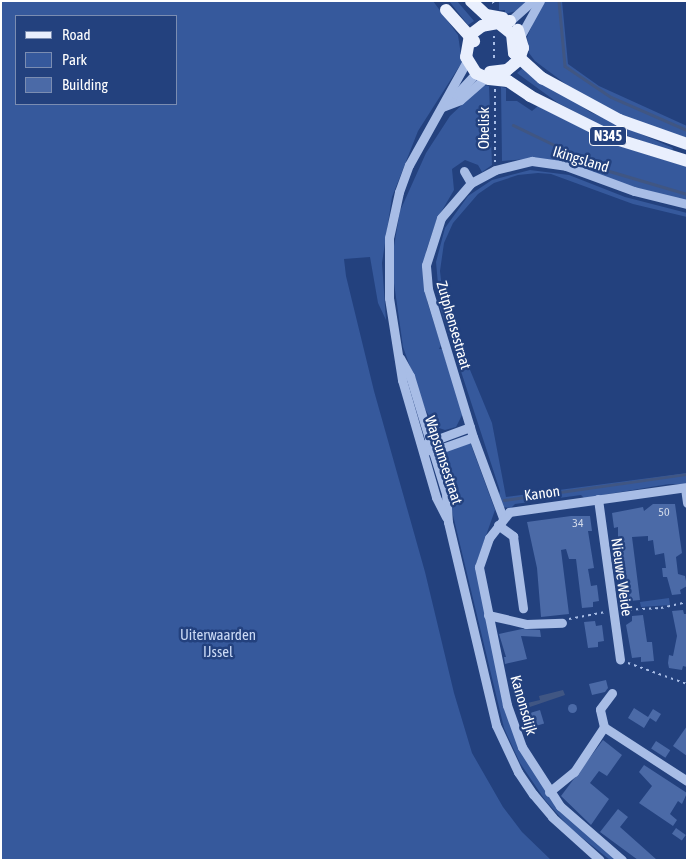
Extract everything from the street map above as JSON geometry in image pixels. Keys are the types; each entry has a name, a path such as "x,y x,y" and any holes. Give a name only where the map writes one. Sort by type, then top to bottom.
{"main road":[{"path":"443,6 468,39 475,42 474,57 491,76 521,56 521,35 489,20 463,1"},
{"path":"471,1 489,20"},
{"path":"467,61 468,39 489,20"},
{"name":"N345","path":"502,27 512,34 514,53 521,56 558,86 619,120 687,144"},
{"name":"N345","path":"467,61 491,76 616,140 687,161"}],"street":[{"path":"502,27 532,1"},
{"path":"521,35 540,1"},
{"name":"Wapsumsestraat","path":"448,522 421,448 402,380 389,298 391,228 409,164 442,107 449,89 467,61"},
{"path":"442,107 460,100 491,76"},
{"name":"Ikingsland","path":"495,170 532,161 557,164 634,191 687,204"},
{"name":"Zutphensestraat","path":"495,170 471,183 440,218 426,265 431,300 500,522"},
{"path":"464,172 471,183"},
{"name":"Wapsumsestraat","path":"400,358 410,376 434,451 446,494 448,522"},
{"path":"421,448 430,440 470,427"},
{"path":"421,448 434,451 473,437"},
{"path":"686,488 687,503"},
{"name":"Kanon","path":"500,522 513,510 686,488"},
{"name":"Nieuwe Weide","path":"598,499 620,660"},
{"name":"Kanonsdijk","path":"448,522 486,693 506,748 518,772 552,817 600,860"},
{"path":"500,522 513,536 523,608"},
{"name":"Kanonsdijk","path":"500,522 479,566 488,616 514,727 530,763 549,792 579,825 622,860"},
{"path":"488,616 526,624 562,623"},
{"path":"612,693 600,709 604,727 687,781"},
{"path":"549,792 574,772 604,727"}],"path":[{"path":"494,60 502,27"},
{"name":"Obelisk","path":"491,76 495,170"},
{"path":"562,623 571,617 613,611 661,608 687,602"},
{"path":"620,660 687,684"}],"green space":[{"name":"Uiterwaarden IJssel","path":"1,1 433,1 458,35 462,62 418,131 392,197 382,263 386,320 378,303 370,257 344,259 346,276 374,391 425,572 454,693 472,753 503,807 522,832 551,860 1,860"},
{"path":"449,1 457,1 474,21 468,25"},
{"path":"499,1 528,1 516,11 505,14 505,10 499,10"},
{"path":"543,1 562,1 568,64 599,86 687,126 687,141 625,118 571,88 535,61 529,53 527,37"},
{"path":"523,68 590,112 673,148 672,152 604,127 558,103 517,73"},
{"path":"483,85 489,86 492,165 482,172 478,165 465,160 452,169 454,190 437,219 426,251 427,301 441,345 439,349 442,349 463,413 456,427 445,430 436,427 425,409 403,347 393,276 394,246 400,211 426,153 450,116"},
{"path":"501,87 506,88 506,101 517,101 532,111 538,106 619,146 687,167 687,201 527,159 502,161"},
{"path":"530,170 569,175 625,197 687,213 687,217 633,204 551,174 538,173 518,175 494,183 478,194 453,223 444,243 440,271 444,307 492,423 506,497 687,473 687,484 669,484 584,498 581,495 515,504 511,508 502,507 498,498 500,491 440,307 436,262 445,228 468,196 492,180"},
{"path":"470,442 495,510 476,564 519,748 558,808 616,860 610,860 570,828 545,800 520,763 504,728 440,461 448,449"},
{"path":"669,598 670,605 641,607 640,602"}],"shaded area":[{"path":"563,690 565,695 524,709 523,704 540,700 539,696"}],"building":[{"path":"653,504 675,504 682,553 676,557 678,574 685,576 687,586 680,590 681,594 672,595 667,577 663,577 662,568 666,568 664,553 655,555 653,540 648,541 648,536 632,537 640,600 630,601 629,597 624,597 625,564 618,561 618,527 614,528 612,513 643,507 644,511"},
{"path":"571,516 590,516 592,531 588,531 594,568 588,569 591,586 597,585 599,601 593,602 593,607 582,608 576,559 569,559 566,549 561,550 569,614 541,617 537,568 527,522"},
{"path":"683,610 684,614 687,614 687,667 683,666 682,670 669,668 668,663 669,655 673,656 677,636 672,611"},
{"path":"643,615 647,642 652,642 654,661 641,662 641,657 632,658 626,625 632,621 632,616"},
{"path":"595,621 596,626 602,625 604,641 598,642 598,647 588,648 584,622"},
{"path":"522,629 540,630 541,637 521,636 527,659 505,664 504,657 506,657 499,634"},
{"path":"606,680 608,688 605,692 592,695 589,684"},
{"path":"572,704 576,708 572,712 568,708"},
{"path":"634,708 648,717 653,709 661,714 656,722 650,718 644,728 628,718"},
{"path":"540,710 544,723 531,727 527,714"},
{"path":"687,726 687,756 673,746"},
{"path":"603,740 622,755 607,776 599,771 590,783 609,799 591,825 561,796"},
{"path":"656,741 670,750 665,758 651,749"},
{"path":"644,765 687,793 682,804 678,801 670,814 677,820 673,826 639,803 652,786 639,772"},
{"path":"618,809 628,817 620,827 657,860 638,860 600,832"},
{"path":"676,828 686,835 682,841 672,834"}],"waterway":[{"path":"559,1 565,66 611,97 687,130"},
{"path":"513,125 606,170 687,194"},
{"path":"504,500 687,474"}]}
